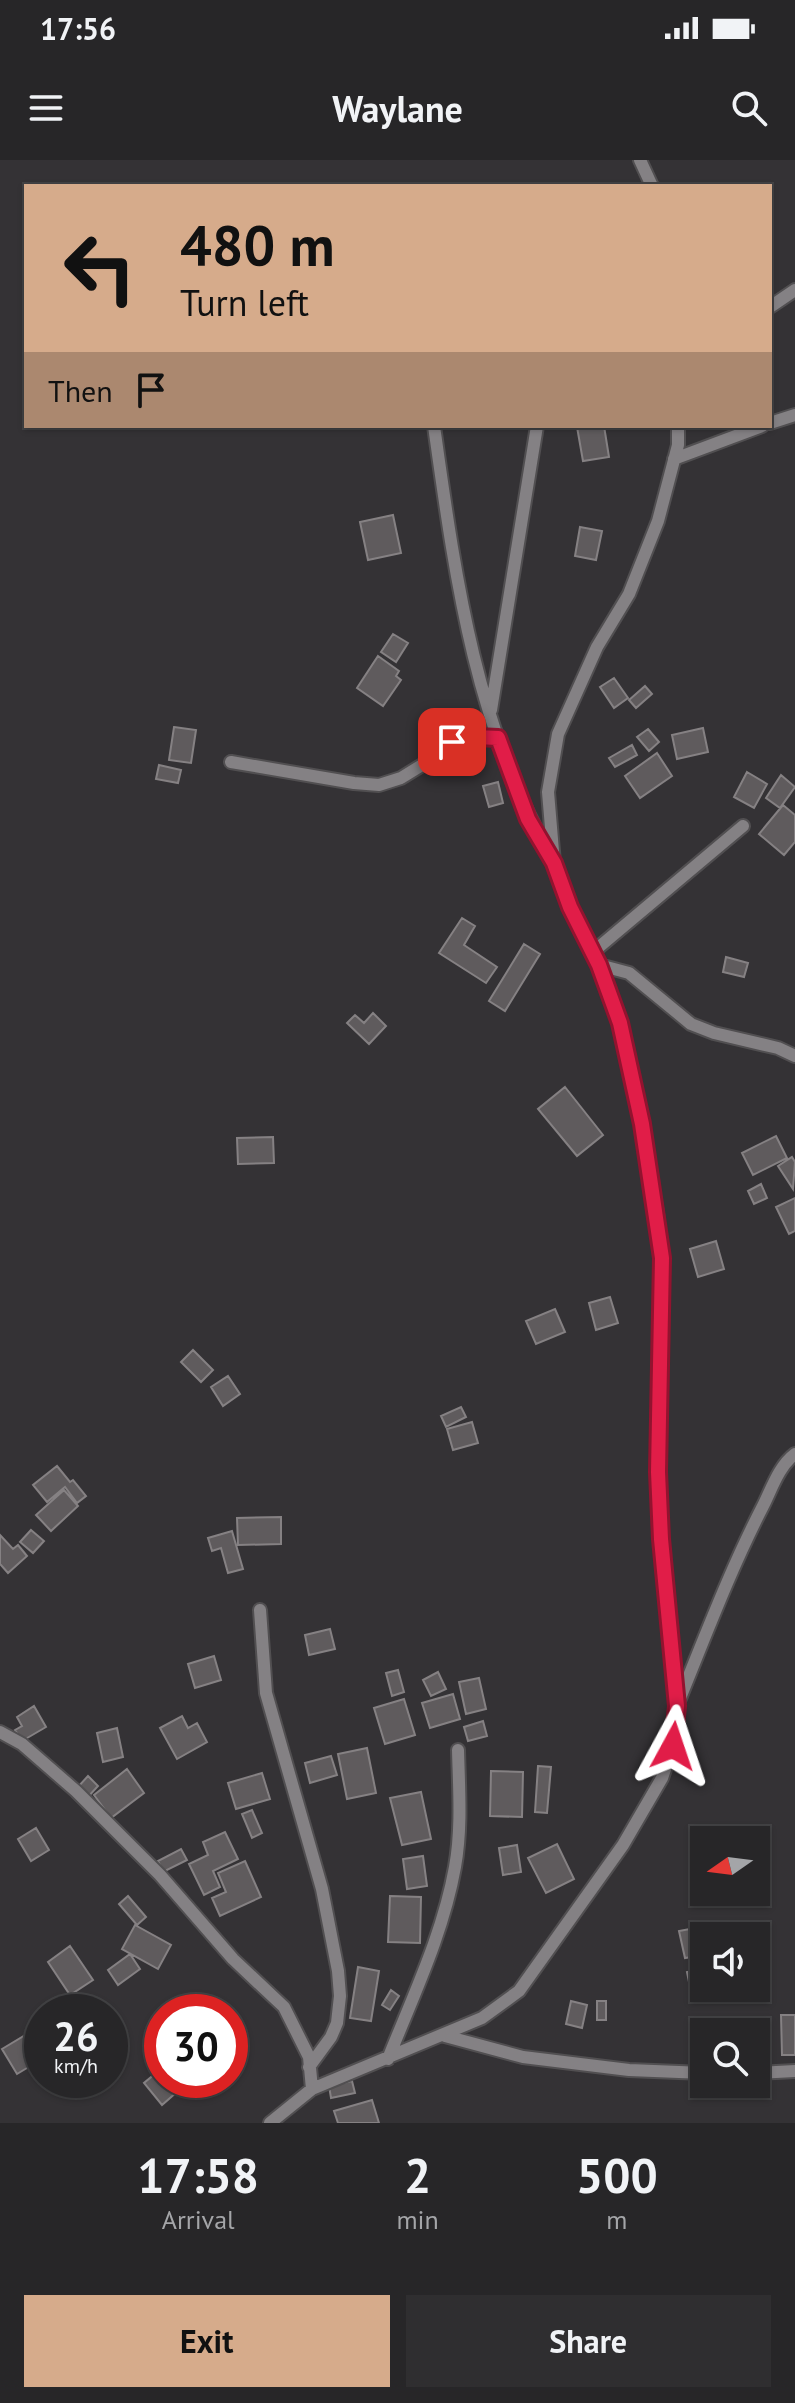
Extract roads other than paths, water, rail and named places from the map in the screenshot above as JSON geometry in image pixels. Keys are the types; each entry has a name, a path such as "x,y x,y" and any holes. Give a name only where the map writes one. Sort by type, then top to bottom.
{"street":[{"path":"640,160 651,184"},
{"path":"772,306 795,290"},
{"path":"772,422 795,415"},
{"path":"270,2123 312,2089 445,2036 482,2018 519,1991 623,1845 662,1778 673,1746 677,1706 661,1539 658,1472 662,1258 642,1124 620,1023 596,958 570,907 554,863 528,819 490,713 460,602 434,428"},
{"path":"490,713 537,428"},
{"path":"554,863 548,792 558,734 597,647 629,594 658,521 674,459 678,428"},
{"path":"674,459 757,428"},
{"path":"231,762 379,785 401,778 452,742 476,737 498,738"},
{"path":"596,958 743,826"},
{"path":"596,958 629,973 691,1024 714,1033 778,1048 795,1056"},
{"path":"677,1706 724,1589 759,1514 783,1467 795,1454"},
{"path":"260,1610 266,1693 319,1877 338,1971 340,1996 337,2023 331,2037 309,2067"},
{"path":"0,1732 30,1751 76,1791 160,1875 233,1959 284,2007 303,2042 312,2089"},
{"path":"388,2059 439,1930 450,1889 460,1828 458,1750"},
{"path":"445,2036 523,2057 629,2070 690,2072"},
{"path":"770,2072 795,2071"}]}
